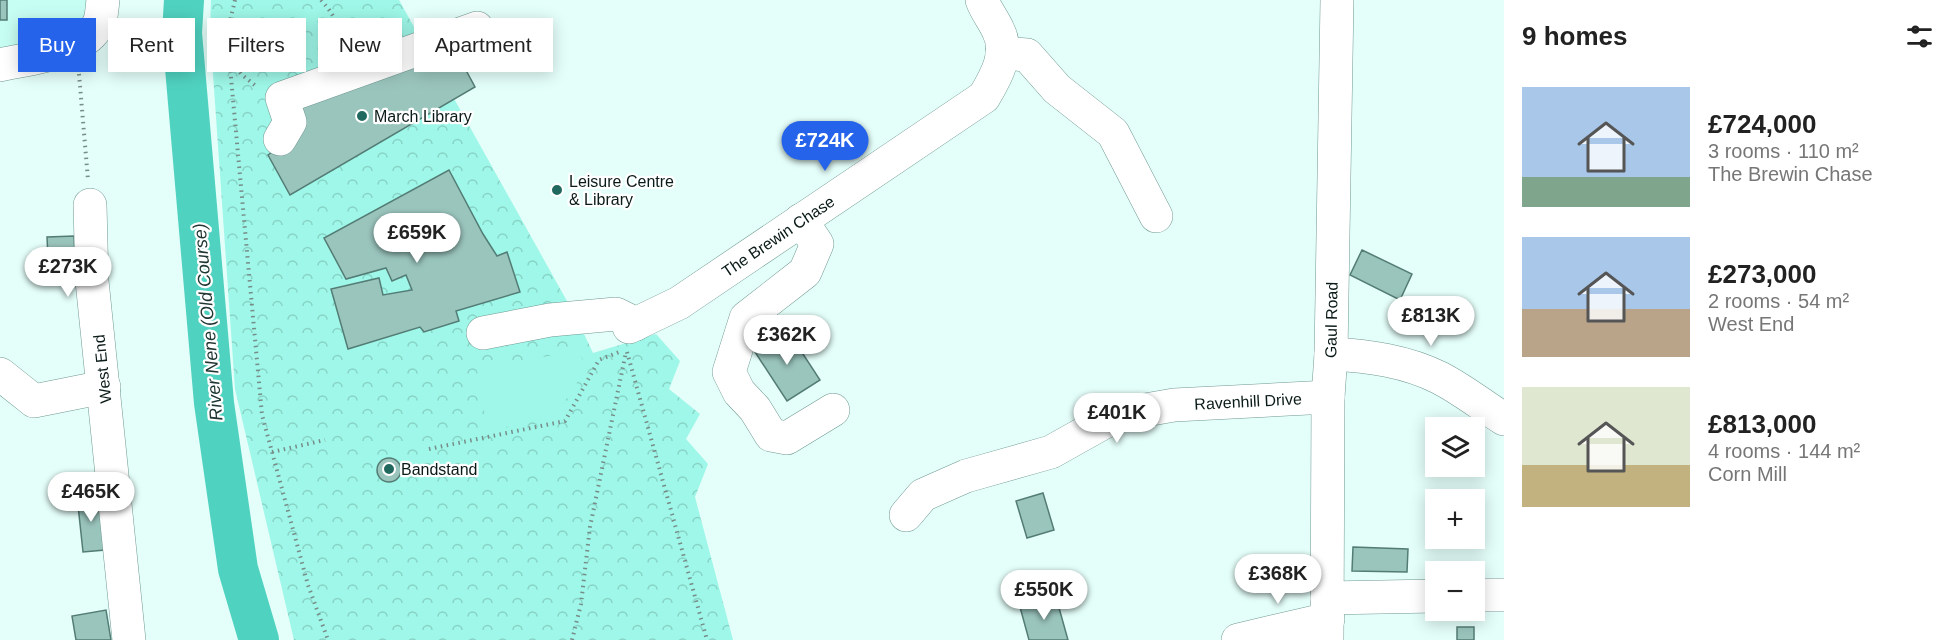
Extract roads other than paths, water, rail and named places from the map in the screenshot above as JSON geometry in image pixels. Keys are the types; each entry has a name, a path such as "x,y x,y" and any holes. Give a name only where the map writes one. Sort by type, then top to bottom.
{"street":[{"path":"0,65 77,46 90,37 100,22 104,0"},
{"name":"The Brewin Chase","path":"483,333 550,320 616,314 631,337 984,96 998,74 1002,53 1000,32 982,0"},
{"name":"Gaul Road","path":"1328,619 1328,398 1331,354 1337,0"},
{"path":"280,140 291,122 295,93 414,50"},
{"path":"1002,53 1027,56 1057,89 1113,133 1156,216"},
{"name":"West End","path":"90,204 92,281 129,640"},
{"path":"801,220 817,244 805,272 746,318 729,372 739,392 755,409 771,435 788,438 833,410"},
{"path":"1331,354 1364,356 1403,364 1441,379 1504,419"},
{"path":"0,374 34,401 104,387"},
{"name":"Ravenhill Drive","path":"906,514 923,495 966,476 1051,452 1117,416 1174,405 1328,398"},
{"path":"1485,595 1504,595"},
{"path":"1238,640 1425,598"}],"waterway":[{"name":"River Nene (Old Course)","path":"184,0 182,33 214,403 238,569 259,640"}],"place":[{"name":"March Library","path":"362,116"},
{"name":"Leisure Centre & Library","path":"557,190"},
{"name":"Bandstand","path":"389,469"}]}
